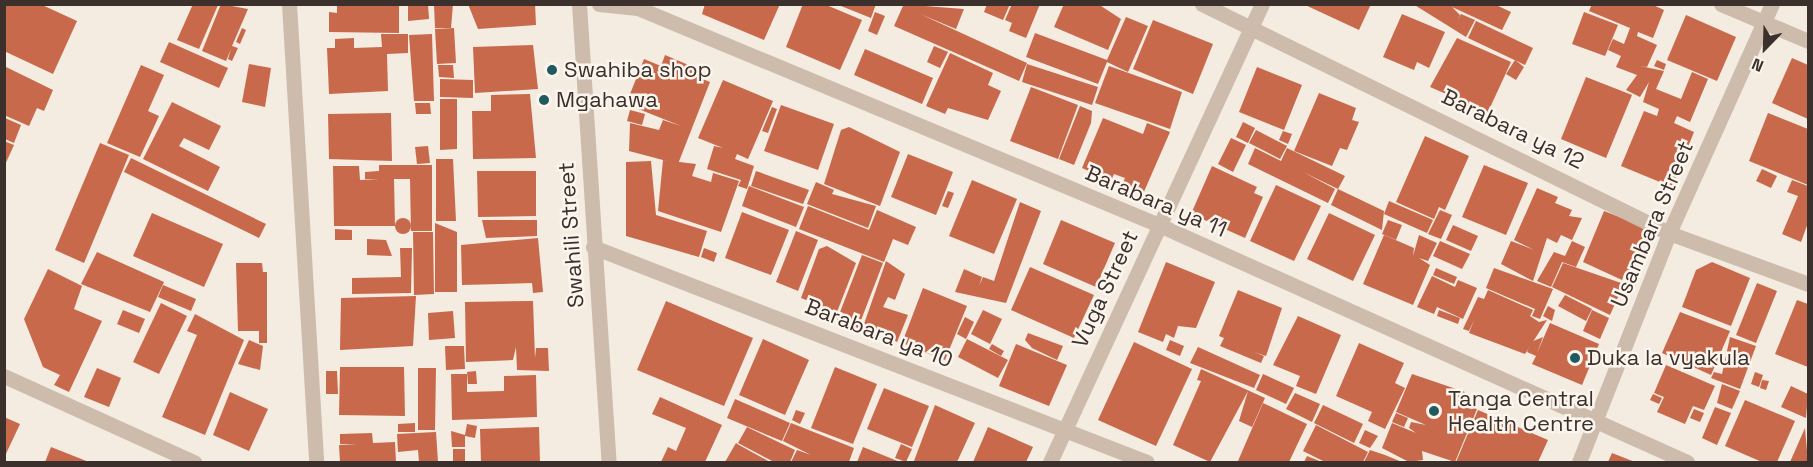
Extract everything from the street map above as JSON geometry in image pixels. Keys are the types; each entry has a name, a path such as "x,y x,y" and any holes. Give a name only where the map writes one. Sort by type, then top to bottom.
{"street":[{"path":"290,4 316,462"},
{"name":"Swahili Street","path":"579,4 593,247 609,462"},
{"name":"Barabara ya 11","path":"599,4 638,8 1159,225 1595,424 1688,462"},
{"name":"Barabara ya 12","path":"1202,4 1252,25 1670,232 1809,284"},
{"name":"Vuga Street","path":"1050,462 1262,4"},
{"path":"1721,4 1809,41"},
{"name":"Usambara Street","path":"1579,462 1670,232 1772,4"},
{"name":"Barabara ya 10","path":"593,247 1148,462"},
{"path":"4,376 194,462"}],"building":[{"path":"4,4 40,4 77,21 53,74 4,51"},
{"path":"193,4 218,5 199,49 177,40"},
{"path":"221,4 248,9 232,46 238,48 232,61 228,59 231,49 226,61 202,51"},
{"path":"337,4 399,4 399,33 329,32 329,12 337,13"},
{"path":"408,4 428,4 429,19 408,21"},
{"path":"434,4 453,4 451,28 435,28"},
{"path":"468,4 535,4 536,25 478,29"},
{"path":"705,4 780,4 764,40 702,14"},
{"path":"803,4 824,4 862,20 840,70 786,47"},
{"path":"836,4 876,4 871,18"},
{"path":"899,4 964,9 956,29 920,14 1027,63 1019,81 894,26 903,6"},
{"path":"987,4 1010,4 1003,20 984,12"},
{"path":"1012,4 1040,4 1026,38 1009,31 1012,23 1005,20"},
{"path":"1064,4 1098,4 1121,19 1108,50 1054,27"},
{"path":"1303,4 1371,4 1359,30"},
{"path":"1413,4 1494,4 1511,12 1502,30 1452,7 1460,15 1457,21 1461,14 1475,20 1466,37"},
{"path":"1592,4 1651,4 1664,10 1653,38 1638,32 1637,36 1657,45 1647,67 1640,66 1664,71 1656,89 1681,99 1692,72 1708,79 1690,122 1677,116 1674,123 1694,132 1672,187 1621,166 1644,111 1657,116 1659,109 1643,102 1649,82 1640,97 1626,90 1637,75 1616,67 1621,56 1608,50 1613,39 1624,44 1630,28 1589,11"},
{"path":"875,12 885,16 877,35 868,31"},
{"path":"1584,12 1618,25 1605,56 1572,44"},
{"path":"1402,14 1445,32 1429,68 1417,62 1414,70 1383,57"},
{"path":"1686,15 1736,37 1717,81 1667,60"},
{"path":"1126,17 1148,26 1128,72 1107,62 1098,84 1026,57 1035,33 1107,60"},
{"path":"1153,20 1213,44 1193,94 1133,69"},
{"path":"1476,21 1533,48 1525,65 1468,38"},
{"path":"242,28 246,30 240,44 236,42"},
{"path":"454,28 456,63 437,64 435,29"},
{"path":"381,34 408,34 408,53 387,54 388,91 329,94 327,48 335,48 335,39 354,38 354,48 382,47"},
{"path":"432,34 434,101 414,101 409,35"},
{"path":"1457,38 1511,62 1488,112 1430,87"},
{"path":"169,42 228,68 219,88 160,62"},
{"path":"533,45 538,89 475,93 473,47"},
{"path":"934,46 948,52 940,68 927,62"},
{"path":"865,49 933,78 922,104 854,75"},
{"path":"950,53 993,73 988,85 1001,91 988,120 948,108 945,114 926,106"},
{"path":"665,55 698,69 695,76 710,82 678,164 629,151 630,123 659,130 663,120 681,126 626,104 644,59 661,66"},
{"path":"1792,58 1808,65 1808,119 1772,103"},
{"path":"1515,60 1524,67 1516,80 1506,74"},
{"path":"1657,60 1666,64 1664,70 1654,66"},
{"path":"249,64 271,68 265,107 242,102"},
{"path":"1027,64 1098,87 1092,105 1022,82"},
{"path":"141,65 164,75 148,111 159,116 140,157 107,143"},
{"path":"438,65 453,65 454,78 439,77"},
{"path":"4,66 53,90 44,111 37,108 29,126 4,115"},
{"path":"1109,66 1182,92 1170,129 1095,103"},
{"path":"1257,67 1302,85 1284,130 1239,112"},
{"path":"1586,77 1632,95 1606,158 1561,139"},
{"path":"440,79 473,80 473,98 440,97"},
{"path":"723,80 773,101 748,159 737,154 735,159 754,166 747,189 738,186 741,180 707,169 714,146 723,148 698,138"},
{"path":"1031,87 1078,105 1058,159 1010,141"},
{"path":"1319,93 1356,108 1352,120 1359,122 1347,150 1340,148 1332,166 1294,151"},
{"path":"530,94 536,158 473,159 472,111 491,111 491,95"},
{"path":"440,99 457,99 457,149 440,150"},
{"path":"172,102 221,126 209,150 184,138 179,146 220,167 208,191 143,159"},
{"path":"415,103 430,103 431,114 416,114"},
{"path":"781,105 834,124 818,170 764,151"},
{"path":"1080,106 1092,111 1091,123 1074,165 1059,159"},
{"path":"772,107 777,109 768,133 762,131"},
{"path":"630,110 645,114 642,125 627,121"},
{"path":"391,113 392,161 329,159 328,114"},
{"path":"1768,113 1808,129 1808,185 1749,161"},
{"path":"5,118 21,125 14,143 5,139"},
{"path":"1103,118 1143,134 1147,123 1170,132 1143,194 1122,185 1125,178 1114,174 1111,181 1082,168"},
{"path":"1243,122 1255,128 1248,143 1236,137"},
{"path":"849,127 900,152 880,206 824,184 841,130"},
{"path":"1256,130 1287,146 1280,159 1249,143"},
{"path":"1283,131 1292,134 1288,144 1279,140"},
{"path":"1425,136 1469,156 1445,210 1439,207 1434,219 1396,202"},
{"path":"1231,138 1246,145 1233,172 1218,164"},
{"path":"4,141 14,145 4,167"},
{"path":"100,143 129,155 84,263 55,250"},
{"path":"428,146 430,163 417,164 415,147"},
{"path":"1255,148 1281,161 1287,148 1345,176 1338,189 1303,172 1335,189 1328,203 1248,164"},
{"path":"908,154 953,172 936,215 891,197"},
{"path":"131,158 266,224 259,238 124,172"},
{"path":"436,159 453,159 456,221 436,221"},
{"path":"663,160 696,164 692,176 711,182 713,173 739,181 721,232 658,211"},
{"path":"651,161 656,215 707,231 699,257 626,236 626,162"},
{"path":"379,165 432,165 432,231 411,231 410,179 394,179 395,226 334,226 333,166 359,166 360,180 379,179 365,179 365,172 379,171"},
{"path":"1484,165 1528,183 1506,235 1462,217"},
{"path":"1212,166 1257,187 1254,193 1263,197 1245,238 1191,214"},
{"path":"1762,169 1777,176 1771,188 1756,181"},
{"path":"477,171 536,171 536,216 478,217"},
{"path":"756,171 809,190 803,204 751,186"},
{"path":"972,180 1017,199 994,254 949,236"},
{"path":"1792,180 1808,186 1808,223 1801,242 1782,234 1798,196 1787,192"},
{"path":"816,182 834,190 832,194 876,206 868,228 807,204"},
{"path":"1276,185 1321,206 1294,261 1250,241"},
{"path":"749,186 804,207 796,227 742,206"},
{"path":"1537,188 1558,197 1555,203 1572,210 1569,216 1582,218 1572,240 1561,235 1557,243 1547,238 1533,281 1501,264 1511,241 1534,250 1514,240"},
{"path":"1338,189 1384,211 1382,230 1331,205"},
{"path":"948,191 954,193 948,208 942,206"},
{"path":"1389,201 1433,220 1427,233 1384,214"},
{"path":"1020,202 1041,211 1006,303 955,292 964,269 982,277 979,286 983,277 994,281"},
{"path":"808,206 869,230 877,210 916,227 908,245 893,239 884,262 799,229"},
{"path":"1440,210 1452,215 1441,239 1428,234"},
{"path":"1604,211 1650,229 1630,277 1624,275 1622,280 1583,262"},
{"path":"742,212 789,230 771,275 725,258"},
{"path":"152,213 223,244 204,287 133,256"},
{"path":"1329,213 1375,235 1353,281 1307,259"},
{"path":"400,218 406,218 411,226 409,232 400,234 395,229 395,223"},
{"path":"482,220 537,220 537,236 486,238"},
{"path":"1061,220 1115,243 1096,287 1043,264"},
{"path":"1388,220 1402,225 1396,240 1382,234"},
{"path":"435,223 457,232 457,292 435,292"},
{"path":"1453,225 1478,236 1471,251 1446,240"},
{"path":"335,229 352,230 352,240 335,240"},
{"path":"796,231 818,240 798,291 776,282"},
{"path":"413,232 433,232 434,294 414,295"},
{"path":"1384,235 1414,248 1413,256 1419,235 1437,243 1428,261 1419,258 1430,265 1413,305 1363,284"},
{"path":"538,238 543,292 533,293 532,283 462,285 461,245"},
{"path":"367,239 386,240 392,256 367,255"},
{"path":"1440,241 1470,254 1462,269 1433,256"},
{"path":"1572,241 1585,247 1576,267 1562,262 1551,287 1537,281 1554,252 1565,256"},
{"path":"827,246 856,263 837,312 801,298 819,249"},
{"path":"400,248 412,248 411,293 352,294 352,278 401,277"},
{"path":"704,248 717,253 714,262 701,257"},
{"path":"97,252 164,282 150,312 81,284"},
{"path":"862,255 883,263 858,328 837,320"},
{"path":"886,261 905,274 895,300 888,297 883,307 908,315 897,342 864,324"},
{"path":"1166,262 1215,282 1196,328 1178,326 1174,338 1166,334 1163,342 1138,332"},
{"path":"1712,262 1750,278 1731,326 1682,307 1696,270"},
{"path":"236,263 262,263 263,272 267,272 267,343 259,343 259,331 238,331"},
{"path":"1563,263 1624,284 1610,315 1552,287"},
{"path":"1030,267 1094,295 1074,338 1011,310"},
{"path":"1436,268 1457,277 1454,284 1433,275"},
{"path":"1494,268 1553,289 1540,319 1532,316 1535,309 1486,288"},
{"path":"48,269 82,286 74,309 102,321 69,392 54,385 60,375 43,367 24,319"},
{"path":"1432,276 1455,287 1458,280 1477,288 1463,319 1437,307 1434,314 1417,307"},
{"path":"1757,283 1777,291 1756,343 1736,335"},
{"path":"163,285 196,299 191,311 158,297"},
{"path":"923,288 967,306 945,360 902,343"},
{"path":"1238,290 1282,308 1266,356 1254,352 1264,356 1261,363 1220,346 1224,338 1219,336"},
{"path":"1488,290 1533,310 1530,316 1539,322 1547,320 1525,354 1469,333 1474,320 1469,331 1463,329 1478,297 1484,299"},
{"path":"1565,295 1592,309 1586,321 1558,306"},
{"path":"416,296 413,346 340,350 341,298"},
{"path":"1797,300 1808,304 1808,367 1775,354"},
{"path":"533,301 535,358 536,348 548,348 549,371 517,370 516,347 513,360 466,362 465,302"},
{"path":"666,301 753,338 724,406 637,370"},
{"path":"161,303 187,316 159,374 133,362"},
{"path":"1548,306 1555,310 1552,321 1543,316"},
{"path":"123,310 145,319 139,333 117,324"},
{"path":"983,310 1002,319 990,344 971,334"},
{"path":"1439,310 1460,318 1458,324 1437,316"},
{"path":"1592,310 1609,318 1600,339 1583,331"},
{"path":"453,311 455,338 429,340 428,313"},
{"path":"1680,312 1730,331 1711,375 1662,353"},
{"path":"195,314 244,340 205,435 162,417 197,335 187,331"},
{"path":"1298,316 1341,335 1316,394 1296,386 1300,376 1273,365"},
{"path":"965,317 974,322 966,339 957,334"},
{"path":"1550,323 1599,344 1582,385 1532,364 1536,356 1527,352 1531,342 1543,337 1537,353"},
{"path":"1028,333 1063,346 1057,360 1032,348 1025,340"},
{"path":"1730,337 1756,346 1740,389 1711,378 1714,372 1722,374"},
{"path":"763,339 809,360 785,415 739,395"},
{"path":"967,339 1008,360 998,378 958,357"},
{"path":"249,340 263,346 260,370 238,364"},
{"path":"1170,340 1184,346 1180,356 1166,350"},
{"path":"1134,342 1192,369 1156,446 1098,420"},
{"path":"1359,343 1404,363 1395,383 1405,388 1385,429 1368,421 1372,412 1336,396"},
{"path":"992,344 1004,351 1001,356 989,349"},
{"path":"1016,344 1067,365 1049,406 999,386"},
{"path":"445,346 464,346 465,369 446,370"},
{"path":"1198,347 1260,375 1254,388 1190,363"},
{"path":"1666,365 1715,386 1704,410 1693,406 1685,424 1657,412 1664,397 1654,393"},
{"path":"340,367 404,367 405,416 339,415"},
{"path":"835,367 877,384 853,444 811,428"},
{"path":"97,368 121,378 109,407 84,397"},
{"path":"418,368 436,368 435,430 418,430"},
{"path":"1201,369 1265,398 1252,427 1239,421 1248,391 1210,462 1173,445 1201,381 1197,380"},
{"path":"326,371 337,371 338,394 326,394"},
{"path":"476,371 477,384 468,384 467,372"},
{"path":"1755,372 1763,375 1759,387 1751,384"},
{"path":"451,374 467,374 467,392 504,391 504,376 536,375 537,417 452,420"},
{"path":"1263,374 1294,388 1286,404 1256,390"},
{"path":"1412,374 1465,392 1460,404 1472,409 1455,446 1473,407 1477,409 1455,462 1422,451 1423,460 1409,462 1382,448 1392,423 1416,433 1409,428 1411,422 1426,425 1396,412"},
{"path":"1762,380 1769,381 1766,390 1760,388"},
{"path":"1722,384 1740,391 1732,409 1717,403"},
{"path":"1791,386 1808,394 1806,418 1781,407"},
{"path":"884,388 929,406 912,447 867,429"},
{"path":"230,392 268,409 249,451 213,435"},
{"path":"1295,393 1320,404 1312,422 1286,409"},
{"path":"1653,394 1662,398 1659,404 1650,400"},
{"path":"660,397 722,425 705,462 661,462 668,447 676,451 686,428 652,414"},
{"path":"735,399 790,423 782,441 727,418"},
{"path":"1745,400 1795,421 1777,462 1762,462 1725,446"},
{"path":"1263,403 1307,424 1289,462 1238,461"},
{"path":"935,405 975,423 957,462 914,461"},
{"path":"1323,405 1363,424 1354,443 1314,423"},
{"path":"1715,407 1731,413 1717,445 1702,438"},
{"path":"1694,409 1704,413 1700,422 1690,418"},
{"path":"796,410 805,413 800,424 792,420"},
{"path":"1478,410 1548,440 1538,462 1456,462"},
{"path":"1396,413 1408,418 1404,427 1392,422"},
{"path":"4,417 20,424 4,458"},
{"path":"415,423 415,432 398,432 398,424"},
{"path":"791,423 854,448 849,462 791,462 797,450 811,455 783,441"},
{"path":"467,424 477,426 475,438 465,436 465,447 452,447 451,431 465,435"},
{"path":"1316,425 1368,452 1363,462 1325,462 1303,451"},
{"path":"539,427 540,462 481,462 480,429"},
{"path":"747,427 795,450 790,462 774,462 738,443"},
{"path":"988,427 1033,447 1026,462 973,462"},
{"path":"1805,428 1808,462 1790,462"},
{"path":"1365,430 1378,436 1370,448 1359,443"},
{"path":"436,432 438,462 419,462 418,450 398,452 397,434"},
{"path":"372,433 373,443 395,442 396,462 340,462 339,445 357,444 340,444 340,434"},
{"path":"736,443 739,445 770,462 725,462"},
{"path":"901,444 912,449 906,462 895,458"},
{"path":"51,447 89,462 45,462"},
{"path":"863,447 900,462 857,462"},
{"path":"453,449 465,449 465,462 453,462"},
{"path":"1370,450 1385,455 1402,462 1364,462"},
{"path":"1612,453 1635,462 1608,462"},
{"path":"1307,456 1322,462 1304,462"}],"place":[{"name":"Swahiba shop","path":"552,70"},
{"name":"Mgahawa","path":"544,100"},
{"name":"Duka la vyakula","path":"1575,358"},
{"name":"Tanga Central Health Centre","path":"1434,411"}]}
